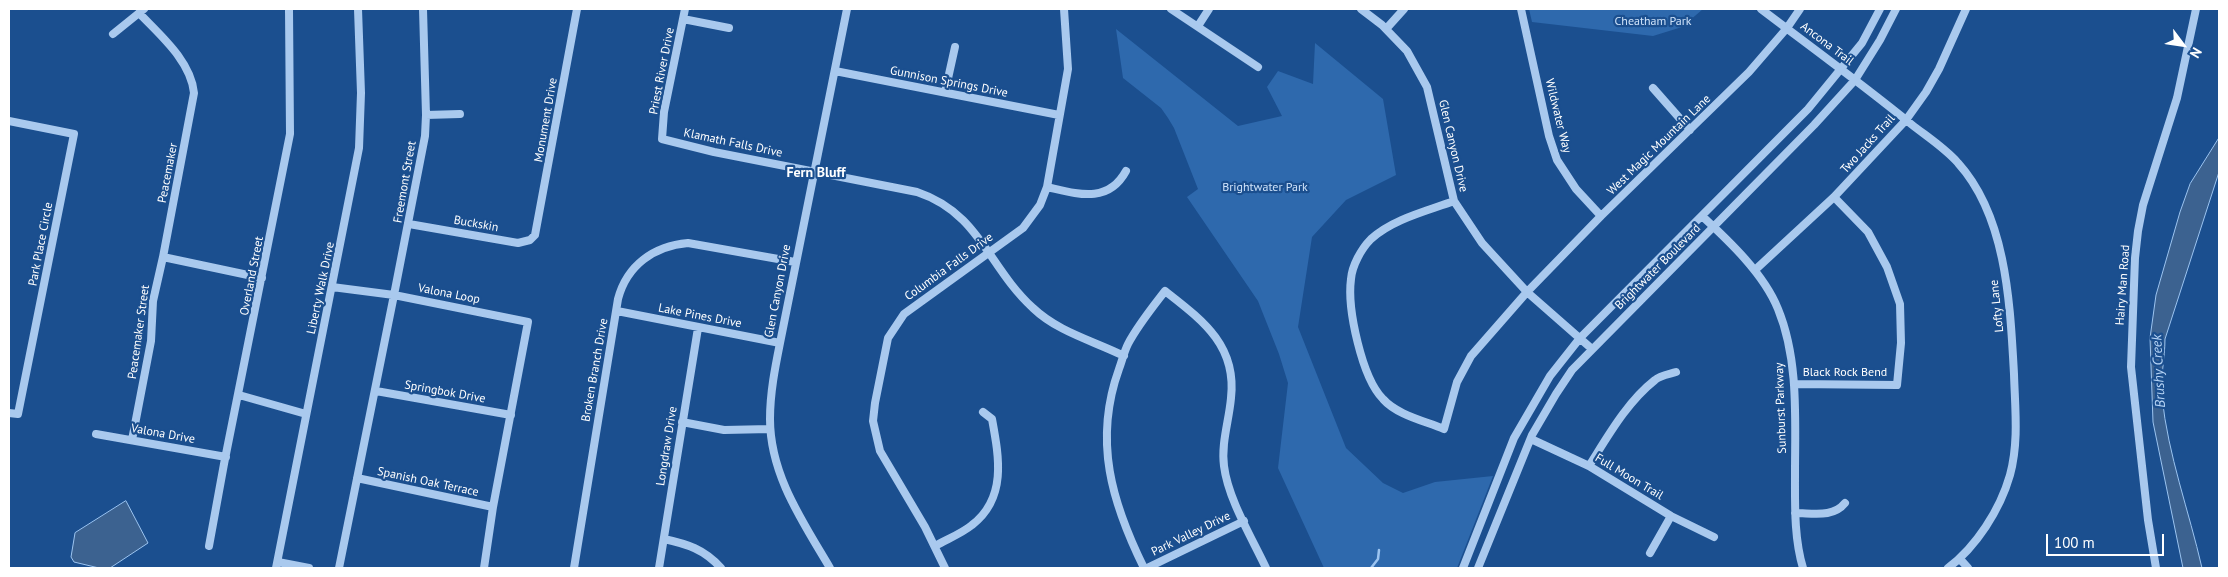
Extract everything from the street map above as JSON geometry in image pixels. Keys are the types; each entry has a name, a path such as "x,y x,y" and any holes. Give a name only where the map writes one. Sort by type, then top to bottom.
{"street":[{"name":"Overland Street","path":"209,546 290,134 289,9"},
{"name":"Liberty Walk Drive","path":"277,565 359,148 361,93 358,9"},
{"name":"Freemont Street","path":"394,294 410,224 422,156 426,115 423,9"},
{"name":"Monument Drive","path":"535,235 540,218 577,9"},
{"name":"Priest River Drive","path":"662,139 664,112 685,9"},
{"name":"Glen Canyon Drive","path":"830,568 785,488 778,469 770,429 771,393 795,262 847,9"},
{"name":"Columbia Falls Drive","path":"945,568 935,546 880,451 873,421 887,344 897,323 913,306 1027,224 1040,206 1047,187 1068,70 1064,9"},
{"path":"1171,9 1258,67"},
{"path":"1198,26 1209,9"},
{"name":"Glen Canyon Drive","path":"1361,9 1386,29 1407,51 1427,87 1454,201 1482,243 1527,292 1592,349"},
{"path":"1386,29 1404,9"},
{"name":"Wildwater Way","path":"1521,9 1549,136 1557,160 1576,189 1602,216"},
{"name":"Ancona Trail","path":"1762,9 1855,80"},
{"name":"West Magic Mountain Lane","path":"1454,201 1387,227 1370,240 1359,255 1350,278 1350,304 1363,361 1371,383 1383,400 1398,410 1444,429 1457,382 1471,356 1527,292 1749,72 1787,28 1800,9"},
{"name":"Brightwater Boulevard","path":"1463,568 1514,438 1550,376 1580,338 1808,108 1862,43 1880,9"},
{"name":"Brightwater Boulevard","path":"1478,568 1530,439 1572,370 1814,125 1855,80 1880,40 1896,9"},
{"name":"Two Jacks Trail","path":"1755,270 1834,197 1906,120 1926,92 1939,69 1966,9"},
{"name":"Hairy Man Road","path":"2156,568 2148,520 2132,367 2131,333 2135,258 2143,205 2177,98 2196,9"},
{"path":"113,34 142,11"},
{"name":"Peacemaker","path":"142,11 182,61 193,82 194,103 163,257"},
{"path":"683,19 729,28"},
{"path":"945,92 955,46"},
{"name":"Gunnison Springs Drive","path":"835,71 1059,115"},
{"name":"Lofty Lane","path":"1855,80 1957,162 1973,185 1988,216 2008,288 2017,433 2010,475 1994,514 1960,559 1948,568"},
{"path":"1653,88 1690,130"},
{"path":"426,115 460,114"},
{"name":"Park Place Circle","path":"9,121 74,134 18,414 9,413"},
{"name":"Klamath Falls Drive","path":"662,139 714,152 917,192 929,196 962,217 1016,291 1039,313 1074,334 1124,356"},
{"path":"1047,187 1073,193 1101,193 1120,183 1126,171"},
{"name":"Black Rock Bend","path":"1794,384 1897,385 1901,343 1900,304 1887,267 1868,232 1834,197"},
{"name":"Sunburst Parkway","path":"1702,216 1755,270 1778,308 1790,354 1794,384 1795,513 1798,547 1803,568"},
{"name":"Buckskin","path":"410,224 518,243 530,240 535,235"},
{"name":"Broken Branch Drive","path":"574,568 620,293 624,282 648,256 664,247 676,244 695,243 795,262"},
{"path":"163,257 262,278"},
{"name":"Peacemaker Street","path":"132,440 151,341 153,301 163,257"},
{"path":"332,287 394,294 339,568"},
{"path":"1146,568 1122,522 1111,483 1106,437 1111,396 1124,356 1137,329 1165,291 1210,328 1226,357 1232,383 1224,447 1224,467 1229,487 1266,568"},
{"name":"Valona Loop","path":"394,294 528,322 493,508 484,568"},
{"name":"Lake Pines Drive","path":"617,311 780,343"},
{"name":"Longdraw Drive","path":"658,568 698,328"},
{"path":"1590,466 1612,430 1633,402 1656,378 1676,372"},
{"name":"Springbok Drive","path":"376,390 511,415"},
{"path":"239,396 306,414"},
{"path":"935,546 973,525 987,509 997,488 999,459 992,419 983,412"},
{"path":"682,422 724,430 770,429"},
{"name":"Valona Drive","path":"96,434 226,457"},
{"name":"Full Moon Trail","path":"1530,439 1590,466 1671,516 1714,538"},
{"name":"Spanish Oak Terrace","path":"357,478 493,508"},
{"path":"1795,513 1832,513 1840,510 1845,503"},
{"path":"1650,554 1671,516"},
{"name":"Park Valley Drive","path":"1146,568 1244,521"},
{"path":"664,539 696,547 721,568"},
{"path":"1960,559 1968,568"},
{"path":"277,565 309,568"}],"green space":[{"name":"Cheatham Park","path":"1529,9 1703,9 1682,27 1653,36 1532,22"},
{"name":"Brightwater Park","path":"1116,29 1238,126 1282,116 1267,87 1278,71 1313,84 1315,43 1383,99 1396,175 1346,200 1312,237 1298,327 1346,448 1383,483 1403,493 1435,482 1493,476 1457,568 1324,568 1278,468 1288,383 1279,354 1258,301 1187,197 1198,189 1174,128 1161,108 1123,78"}],"water":[{"name":"Brushy Creek","path":"2219,138 2219,172 2165,339 2162,390 2165,419 2174,462 2202,568 2183,568 2153,422 2150,338 2156,295 2180,212 2190,184"},
{"path":"126,501 148,543 110,568 99,568 74,562 71,557 75,533"}],"waterway":[{"path":"1371,568 1378,559 1379,550"}],"district":[{"name":"Fern Bluff","path":"816,173"}]}
